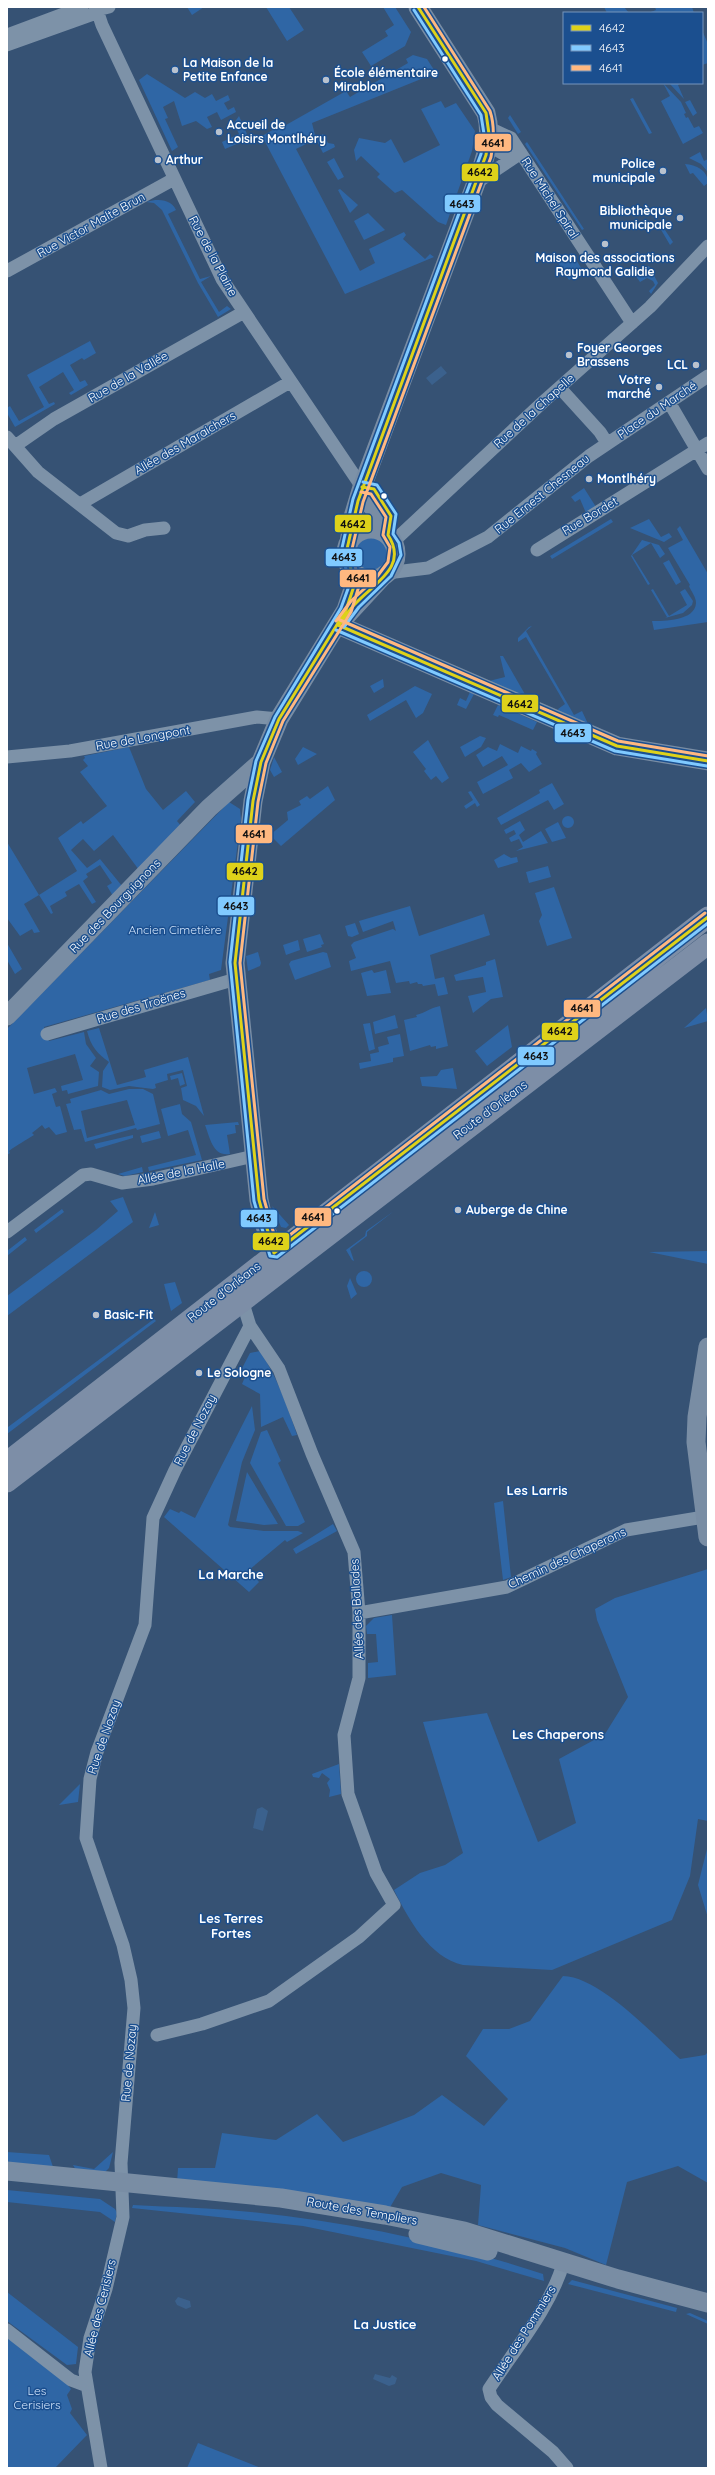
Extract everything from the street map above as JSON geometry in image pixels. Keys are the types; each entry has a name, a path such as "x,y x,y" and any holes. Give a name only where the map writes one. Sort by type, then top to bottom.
{"main road":[{"path":"274,1253 264,1223 254,1156 236,979 236,940 253,801 261,762 279,719 346,610 354,586 352,569 347,556 353,517 362,487 476,183 489,137 486,113 418,7"},
{"path":"338,625 385,574 396,558 390,539 362,487"},
{"path":"349,543 362,530 375,530 390,539"},
{"path":"352,569 365,577 385,574"},
{"path":"338,625 617,746 708,761"},
{"name":"Rue des Bourguignons","path":"7,1016 223,796 261,762"},
{"path":"223,796 253,801"},
{"name":"Route d'Orléans","path":"7,1462 708,917"},
{"name":"Route d'Orléans","path":"7,1482 242,1300 708,944"},
{"path":"708,1347 697,1417 696,1442 704,1517 708,1537"},
{"name":"Route des Templiers","path":"7,2171 122,2189 298,2210 563,2267 708,2303"},
{"name":"Route des Templiers","path":"7,2182 122,2189"},
{"name":"Route des Templiers","path":"563,2267 708,2311"}],"street":[{"path":"7,35 82,7"},
{"path":"7,45 91,16 98,8"},
{"name":"Rue de la Plaine","path":"98,8 102,25 222,279 362,487"},
{"path":"476,183 516,156 489,137"},
{"name":"Rue Michel Spiral","path":"489,137 511,138 516,156 632,323"},
{"name":"Rue Victor Malte Brun","path":"7,271 174,179"},
{"name":"Rue de la Chapelle","path":"390,539 632,323 708,246"},
{"name":"Rue de la Vallée","path":"164,528 145,530 128,536 116,533 38,472 11,442 244,312"},
{"name":"Place du Marché","path":"607,444 708,376"},
{"name":"Allée des Maraichers","path":"80,504 290,382"},
{"path":"560,388 600,432 607,444"},
{"path":"669,402 703,446 708,469"},
{"name":"Rue Ernest Chesneau","path":"385,574 428,568 488,537 607,444"},
{"name":"Rue Bordet","path":"537,550 565,531 703,446"},
{"name":"Rue de Longpont","path":"7,757 70,751 257,717 279,719"},
{"name":"Rue des Troënes","path":"47,1034 236,979"},
{"name":"Allée de la Halle","path":"7,1232 83,1175 91,1174 122,1183 153,1179 254,1156"},
{"path":"242,1300 250,1326"},
{"name":"Allée des Ballades","path":"157,2035 202,2024 269,2001 359,1937 394,1905 376,1873 348,1794 344,1734 359,1678 359,1613 354,1552 312,1454 279,1369 250,1326"},
{"name":"Rue de Nozay","path":"122,2189 124,2124 132,2041 132,1994 123,1945 86,1838 90,1779 96,1752 144,1626 153,1518 177,1465 250,1326"},
{"name":"Chemin des Chaperons","path":"359,1613 507,1587 626,1530 704,1517"},
{"name":"Allée des Cerisiers","path":"101,2468 85,2372 90,2338 106,2289 123,2217 122,2189"},
{"name":"Allée des Pommiers","path":"563,2267 538,2315 489,2389 491,2397 497,2405 553,2452 568,2468"},
{"path":"7,2330 71,2380 87,2386"}],"green space":[{"path":"187,7 204,7 192,15"},
{"path":"266,7 289,7 304,30 287,41"},
{"path":"383,7 395,7 411,32 405,46 371,66 362,52 388,36 385,31 394,25"},
{"path":"604,7 624,7 628,12 606,12"},
{"path":"655,7 692,7 694,12 651,12 656,10"},
{"path":"703,32 708,44 708,63 703,65"},
{"path":"413,55 427,59 436,73 312,123 315,135 312,141 296,149 360,271 375,263 369,249 404,232 406,235 403,239 425,259 430,254 434,257 345,294 262,136 285,123 286,125 346,91 350,97 408,63 406,59"},
{"path":"147,74 185,98 195,92 205,98 212,94 216,101 228,95 230,100 224,103 228,110 234,107 236,112 221,120 217,112 207,117 212,127 207,129 196,121 182,126 174,101 163,107 168,118 165,119 178,147 172,151 139,80"},
{"path":"664,84 681,102 686,113 684,114 686,118 688,117 694,128 699,126 703,133 683,144 661,101 670,96"},
{"path":"670,84 680,84 678,85 684,99"},
{"path":"633,98 652,133 649,134 630,99"},
{"path":"690,100 697,113 693,116 685,102"},
{"path":"441,101 445,108 456,103 475,131 472,151 446,225 438,222 402,190 395,193 377,177 380,174 361,156 356,161 354,150 359,138 385,143 391,139 404,163 440,145 421,109"},
{"path":"510,115 521,132 518,134 508,118"},
{"path":"239,116 247,134 244,136 246,140 225,149 222,142 239,134 234,123"},
{"path":"323,134 328,143 334,144 335,147 323,153 316,139"},
{"path":"527,142 584,229 582,230 525,144"},
{"path":"700,152 704,161 708,159 707,171 701,164 689,158"},
{"path":"334,158 344,177 338,180 327,162"},
{"path":"685,164 701,169 706,175 708,183 704,186 693,173 690,174"},
{"path":"340,189 358,205 350,213 338,190"},
{"path":"162,200 174,207 176,210 168,214 200,279 211,276 201,282 219,312 227,306 231,309 218,317 198,283 162,210 154,203 146,202"},
{"path":"368,213 385,230 364,240 354,221"},
{"path":"663,227 673,242 670,245 660,228"},
{"path":"572,253 583,271 569,280 557,261"},
{"path":"649,266 658,283 651,294 649,291 655,285 653,281 647,278 640,282 635,275"},
{"path":"90,341 96,353 84,360 82,358 70,365 80,382 85,380 88,385 71,395 69,393 74,390 63,372 39,387 49,404 54,402 55,404 15,427 7,413 7,408 10,406 19,421 44,407 27,375"},
{"path":"584,488 596,507 586,513 580,499 575,502 571,497"},
{"path":"611,519 613,522 552,559 550,556"},
{"path":"649,519 661,537 669,533 672,537 664,542 630,528"},
{"path":"680,526 708,574 708,622 654,630 652,621 664,621 685,617 694,609 696,603 689,586 690,585 668,548 683,540 677,529"},
{"path":"370,536 382,541 387,553 382,565 370,570 358,565 353,553 358,541"},
{"path":"642,540 659,545 665,554 660,558 651,543 632,555 650,584 648,585 631,556"},
{"path":"669,560 681,582 676,585 663,563"},
{"path":"653,589 669,616 687,605 680,592 685,589 693,601 692,605 683,613 665,618 667,617 651,590"},
{"path":"532,626 526,631 574,715 582,711 589,726 560,713 558,709 565,704 526,637 518,642 518,638 529,627"},
{"path":"500,656 503,656 526,696 526,699 485,682 505,677"},
{"path":"383,679 384,687 374,693 370,686"},
{"path":"415,686 432,694 423,713 416,718 406,700 370,721 367,715"},
{"path":"470,692 474,694 466,709 457,705 460,698 466,701"},
{"path":"498,705 537,722 533,730 499,715 498,717 493,715"},
{"path":"480,736 486,738 481,747 465,757 460,747"},
{"path":"428,740 449,778 442,783 436,776 431,780 424,771 426,769 413,752"},
{"path":"500,744 518,753 521,746 531,751 532,749 537,752 536,754 542,764 529,772 521,763 509,770 513,778 483,794 477,782 508,765 502,756 483,767 476,755 488,747 497,751"},
{"path":"129,747 146,789 163,810 186,791 195,802 177,821 182,827 139,870 113,835 94,851 83,839 71,850 87,868 100,859 122,886 113,896 107,886 112,883 100,865 86,874 88,877 83,881 96,902 92,904 79,884 65,892 67,896 50,906 53,913 51,914 39,895 77,871 58,838 81,821 83,824 107,806 80,772 88,766 83,760 85,758 84,756"},
{"path":"303,747 317,754 298,765 295,759"},
{"path":"274,757 282,772 274,777 270,770"},
{"path":"552,783 564,804 554,810 548,800 501,825 497,818 540,793 539,790"},
{"path":"328,786 335,800 281,846 270,835 288,820 287,812 301,805 299,801 307,796 310,799"},
{"path":"471,791 480,805 477,807 475,803 466,809 464,806 473,800 468,792"},
{"name":"Ancien Cimetière","path":"229,802 240,809 241,819 221,970 209,974 210,980 44,1027 49,1041 84,1032 86,1044 96,1058 90,1066 99,1072 98,1086 68,1094 67,1090 62,1091 61,1086 83,1080 75,1054 27,1068 34,1094 55,1088 57,1092 52,1094 56,1107 60,1106 67,1132 56,1135 49,1127 45,1129 42,1125 32,1133 34,1135 9,1151 10,1153 7,1155 7,1029"},
{"path":"568,816 572,818 574,822 572,826 568,828 564,826 562,822 564,818"},
{"path":"520,821 525,830 519,835 523,842 541,831 548,843 516,851 523,847 519,839 511,842 509,838 516,834 514,830 506,834 504,830"},
{"path":"558,822 566,838 552,842 545,829"},
{"path":"7,842 39,895 24,904 40,932 34,933 32,929 20,936 7,918"},
{"path":"504,854 511,858 517,857 518,862 498,868 494,860"},
{"path":"548,866 551,877 529,883 526,872"},
{"path":"554,887 572,938 547,946 539,921 542,915 535,893"},
{"path":"410,906 419,936 484,914 490,935 430,955 435,979 444,977 448,994 438,996 435,984 423,986 417,982 410,984 409,981 396,983 390,961 351,971 349,961 356,958 351,945 354,942 393,929 396,931 393,921 363,932 359,921"},
{"path":"355,923 359,934 352,937 348,936 345,926"},
{"path":"320,934 324,944 321,945 322,947 307,952 303,939"},
{"path":"298,940 300,950 286,955 283,945"},
{"path":"7,943 22,969 15,974 7,960"},
{"path":"258,952 261,963 260,966 248,971 246,956"},
{"path":"323,952 327,953 331,967 295,980 289,964 291,961"},
{"path":"495,959 503,997 491,999 473,1013 468,996 486,992 483,977 456,981 454,975 486,965 486,962"},
{"path":"372,970 374,973 386,970 391,993 367,996 361,973"},
{"path":"440,1006 448,1046 436,1049 436,1046 431,1047 430,1045 410,1051 404,1020 417,1017 416,1015"},
{"path":"706,1008 708,1021 684,1028"},
{"path":"395,1015 398,1028 375,1034 373,1022"},
{"path":"370,1023 375,1049 369,1051 363,1024"},
{"path":"508,1025 512,1047 487,1066 475,1051"},
{"path":"99,1028 117,1085 146,1077 144,1070 188,1057 204,1116 196,1106 183,1100 181,1088 187,1086 183,1070 167,1074 168,1080 155,1084 156,1088 153,1089 129,1086 110,1090 102,1087 103,1071 109,1062 95,1050 87,1031"},
{"path":"400,1034 404,1056 393,1058 393,1062 360,1069 359,1063 371,1061 370,1054 379,1052 378,1047 389,1044 387,1037"},
{"path":"453,1068 457,1089 422,1086 420,1077 437,1076 441,1070"},
{"path":"182,1073 185,1084 180,1086 178,1078 171,1080 170,1076"},
{"path":"129,1089 143,1089 153,1094 160,1124 137,1130 136,1128 85,1142 81,1129 74,1130 66,1104 71,1103 70,1099 101,1090 109,1094","holes":["127,1100 135,1125 87,1138 81,1111"]},
{"path":"180,1104 182,1114 191,1122 202,1160 149,1171 148,1167 196,1155 188,1130 168,1136 161,1109"},
{"path":"238,1122 239,1125 235,1125 236,1133 227,1135 230,1154 220,1153 213,1146 205,1125"},
{"path":"159,1131 161,1138 142,1143 140,1136"},
{"path":"133,1135 133,1138 96,1149 94,1144"},
{"path":"142,1167 143,1172 125,1176 118,1174"},
{"path":"123,1197 133,1222 7,1316 7,1296 96,1230 118,1211 110,1201"},
{"path":"272,1206 289,1225 286,1228 281,1227"},
{"path":"62,1209 64,1212 36,1233 34,1230"},
{"path":"394,1211 367,1232 367,1236 350,1249 354,1261 352,1260 346,1250 365,1236 366,1231"},
{"path":"155,1212 159,1225 149,1228"},
{"path":"25,1237 27,1240 7,1256 7,1251"},
{"path":"708,1251 708,1264 649,1252"},
{"path":"364,1271 371,1276 372,1279 367,1286 364,1287 357,1282 356,1279 361,1272"},
{"path":"350,1278 357,1294 351,1299 347,1286"},
{"path":"175,1282 182,1303 171,1311 164,1284"},
{"path":"154,1319 156,1321 7,1434 8,1427"},
{"path":"260,1351 272,1371 297,1435 292,1436 283,1417 261,1427 260,1394 242,1384 245,1377 239,1374 250,1353"},
{"path":"252,1406 255,1430 242,1462 228,1525 230,1527 264,1531 298,1531 303,1533 287,1542 285,1540 249,1570 259,1582 249,1592 164,1517 170,1509 179,1513 181,1511 195,1518"},
{"path":"267,1430 281,1461 278,1463 305,1522 298,1526 286,1526 250,1463 261,1432"},
{"path":"247,1472 278,1524 264,1525 236,1521"},
{"path":"503,1501 511,1577 503,1580 494,1503"},
{"path":"333,1524 337,1531 296,1554 293,1549"},
{"path":"708,1569 708,1821 698,1819 690,1876 672,1920 552,1970 463,1965 451,1961 440,1954 430,1946 413,1925 394,1890 420,1873 445,1865 463,1853 423,1722 487,1713 538,1842 576,1823 559,1759 605,1734 628,1697 597,1620 595,1609 615,1598"},
{"path":"392,1615 396,1675 368,1678 368,1663 378,1662 376,1634 367,1634 366,1626 374,1618"},
{"path":"339,1764 341,1794 329,1797 330,1790 327,1783 330,1779 322,1773 319,1778 313,1777 312,1774"},
{"path":"80,1784 78,1802 59,1805"},
{"path":"708,1845 708,1918 698,1885"},
{"path":"563,1976 578,1979 609,1996 641,2022 680,2059 705,2055 708,2052 708,2183 678,2166 627,2182 606,2265 565,2248 478,2225 481,2185 441,2173 402,2187 389,2209 177,2183 178,2168 215,2168 222,2133 276,2140 317,2114 343,2142 414,2115 442,2095 484,2126 508,2099 466,2056 483,2029 509,2029 530,2021"},
{"path":"7,2152 49,2155 53,2167 7,2167"},
{"path":"113,2152 109,2168 103,2174 76,2170 73,2165 94,2169"},
{"path":"7,2190 100,2199 115,2209 117,2213 115,2222 100,2212 7,2202"},
{"path":"133,2205 251,2212 288,2216 362,2228 435,2243 507,2263 543,2274 544,2281 476,2261 303,2226 132,2208"},
{"path":"572,2280 677,2308 676,2312 568,2284"},
{"path":"7,2292 78,2347 76,2364 67,2365 7,2321"},
{"path":"690,2313 708,2321 708,2324 686,2314"},
{"name":"Les Cerisiers","path":"7,2334 61,2377 71,2389 67,2395 72,2409 70,2413 87,2435 55,2468 7,2468"},
{"path":"198,2443 261,2468 187,2468"}],"shaded area":[{"path":"441,366 447,373 432,385 426,378"},
{"path":"262,1807 268,1811 263,1831 253,1828 257,1809"},
{"path":"178,2297 190,2301 191,2307 186,2309 177,2305 175,2301"},
{"path":"375,2374 390,2378 392,2375 397,2378 395,2384 389,2386 373,2379"}],"transit line":[{"name":"4642","path":"418,7 486,113 489,134 486,155 358,501 347,549 354,586 346,610 279,719 261,762 253,801 235,963 259,1200 274,1253 708,917"},
{"name":"4641","path":"424,7 490,111 494,134 493,145 491,157 363,502 352,549 359,586 351,612 283,721 266,763 258,802 240,963 264,1199 277,1245 705,913"},
{"name":"4643","path":"414,10 481,115 484,134 481,154 353,499 342,548 349,586 341,608 275,717 256,761 248,800 230,962 254,1201 270,1256 277,1257 708,923"},
{"name":"4643","path":"344,627 359,607 391,576 401,555 399,543 393,534 396,514 377,485 363,482"},
{"name":"4642","path":"340,624 353,606 386,574 392,565 394,556 393,546 388,535 391,516 374,489 362,487"},
{"name":"4641","path":"336,621 351,601 376,578 388,562 390,547 383,535 386,517 371,494 361,492"},
{"name":"4641","path":"340,620 618,741 708,756"},
{"name":"4642","path":"338,625 617,746 708,761"},
{"name":"4643","path":"336,630 615,751 707,766"}],"place":[{"name":"La Maison de la Petite Enfance","path":"175,70"},
{"name":"École élémentaire Mirablon","path":"326,80"},
{"name":"Accueil de Loisirs Montlhéry","path":"219,132"},
{"name":"Arthur","path":"158,160"},
{"name":"Police municipale","path":"663,171"},
{"name":"Bibliothèque municipale","path":"680,218"},
{"name":"Maison des associations Raymond Galidie","path":"605,244"},
{"name":"Foyer Georges Brassens","path":"569,355"},
{"name":"LCL","path":"696,365"},
{"name":"Votre marché","path":"659,387"},
{"name":"Montlhéry","path":"589,479"},
{"name":"Auberge de Chine","path":"458,1210"},
{"name":"Basic-Fit","path":"96,1315"},
{"name":"Le Sologne","path":"199,1373"}],"district":[{"name":"Les Larris","path":"537,1490"},
{"name":"La Marche","path":"231,1574"},
{"name":"Les Chaperons","path":"558,1734"},
{"name":"Les Terres Fortes","path":"231,1926"},
{"name":"La Justice","path":"385,2324"}]}
